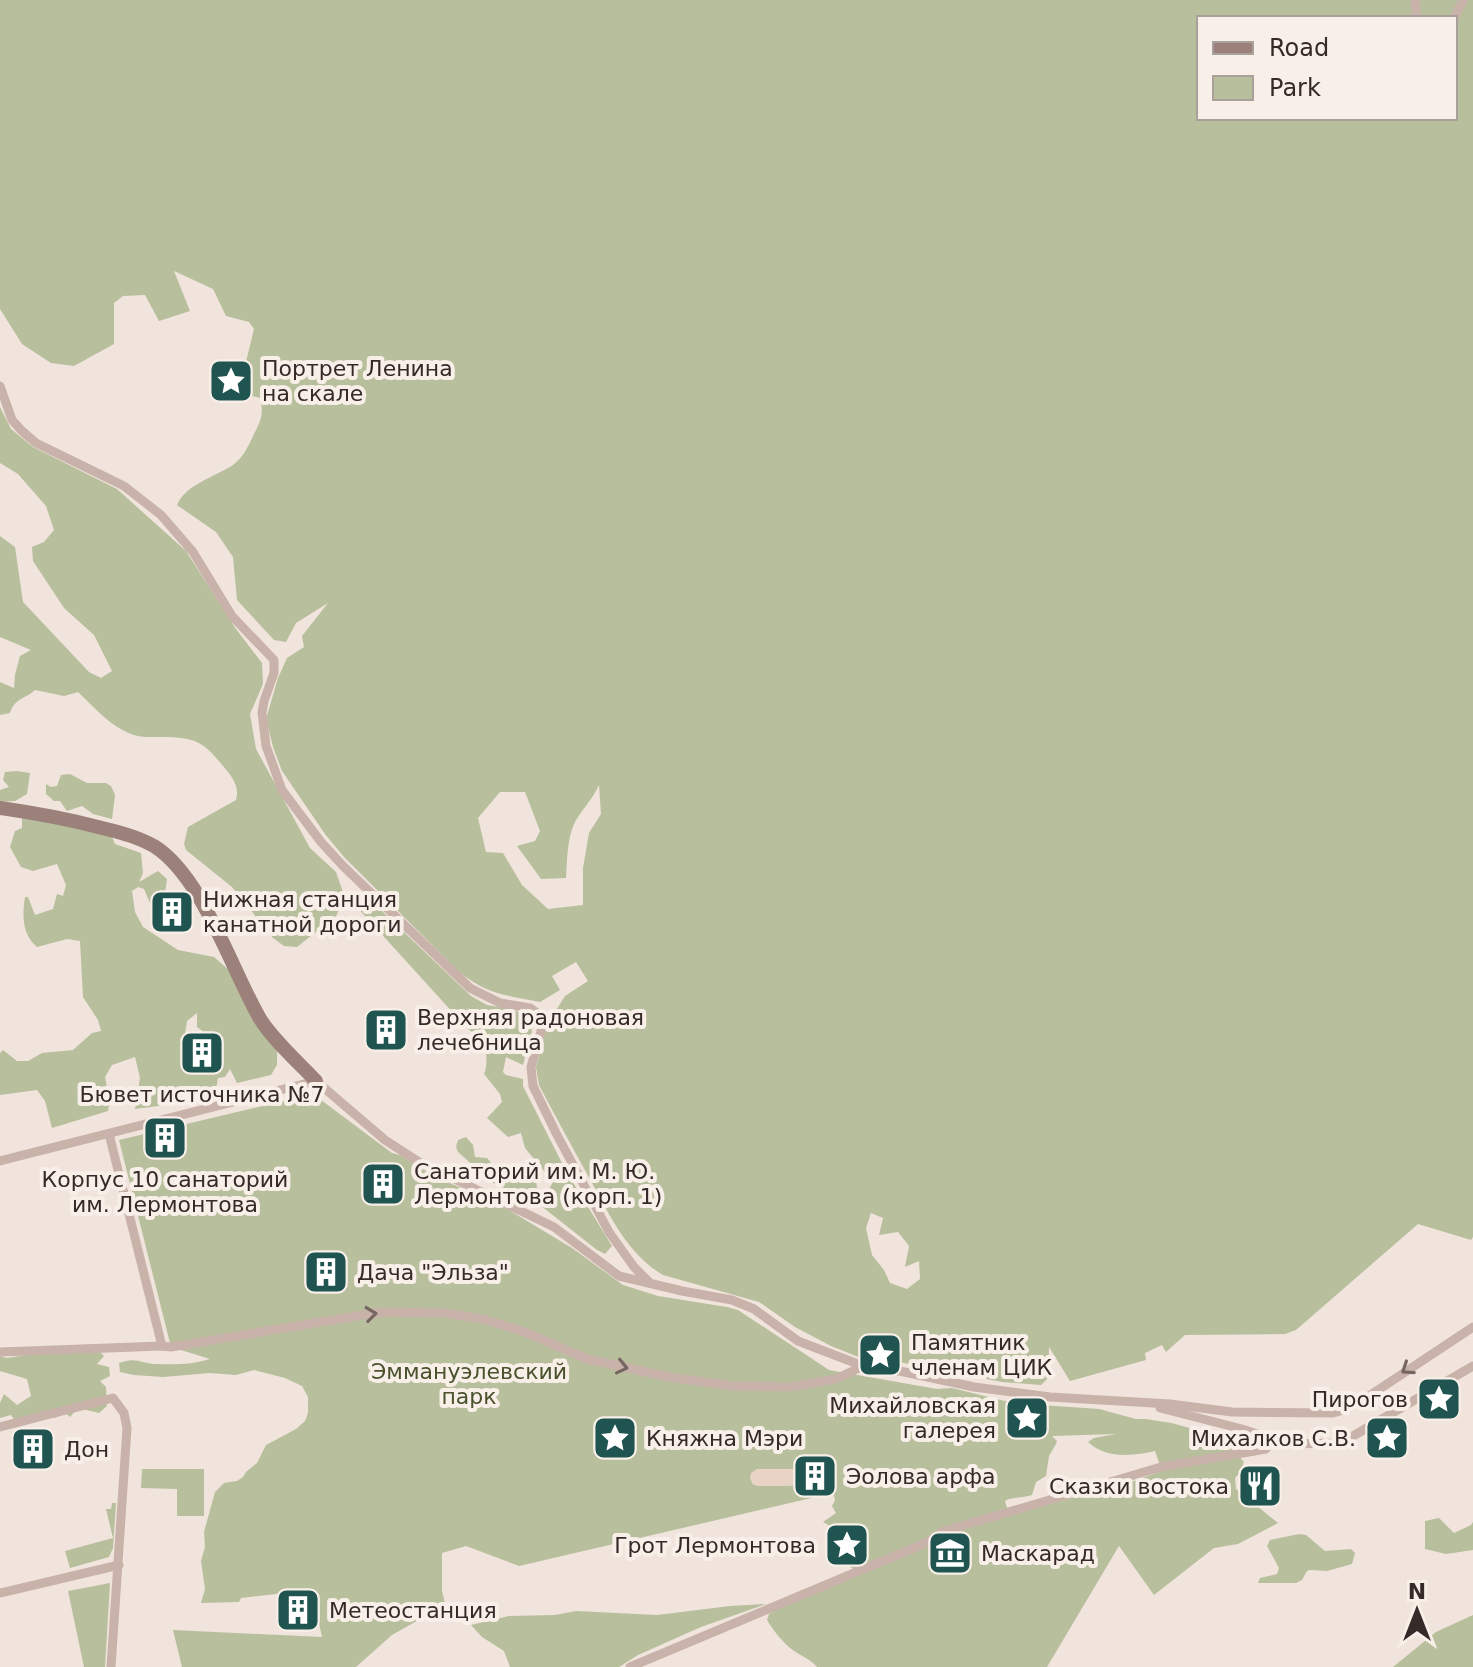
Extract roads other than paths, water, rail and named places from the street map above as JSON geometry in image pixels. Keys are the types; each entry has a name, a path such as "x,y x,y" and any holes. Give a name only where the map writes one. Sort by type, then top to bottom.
{"street":[{"path":"0,386 12,420 36,443 124,486 161,515 193,552 232,616 274,660 274,673 262,713 266,746 282,790 321,842 470,988 500,1003 530,1008 540,1015 543,1024 531,1067 533,1086 609,1232 634,1267 652,1284"},
{"path":"0,808 62,817 135,837 165,854 188,879 201,901 261,1021 316,1081 385,1140 419,1162 554,1227 619,1276 743,1304 798,1341 863,1366 974,1387 1050,1397 1201,1407 1232,1412 1333,1413 1363,1400 1473,1327"},
{"path":"0,1161 316,1081"},
{"path":"109,1134 162,1346"},
{"path":"0,1352 171,1347 381,1312 446,1313 486,1320 522,1331 587,1359 669,1377 733,1386 790,1387 836,1379 863,1366"},
{"path":"1134,1402 1193,1415 1287,1444 1337,1443 1473,1366"},
{"path":"0,1427 113,1398 124,1413 127,1428 111,1667"},
{"path":"630,1667 928,1542 939,1534 1161,1467 1266,1449 1271,1439"},
{"path":"0,1593 119,1565"}],"place":[{"name":"Портрет Ленина на скале","path":"231,381"},
{"name":"Нижная станция канатной дороги","path":"172,912"},
{"name":"Верхняя радоновая лечебница","path":"386,1030"},
{"name":"Бювет источника №7","path":"202,1053"},
{"name":"Корпус 10 санаторий им. Лермонтова","path":"165,1138"},
{"name":"Санаторий им. М. Ю. Лермонтова (корп. 1)","path":"383,1184"},
{"name":"Дача \"Эльза\"","path":"326,1272"},
{"name":"Памятник членам ЦИК","path":"880,1355"},
{"name":"Пирогов","path":"1439,1399"},
{"name":"Михайловская галерея","path":"1027,1418"},
{"name":"Княжна Мэри","path":"615,1438"},
{"name":"Михалков С.В.","path":"1387,1438"},
{"name":"Дон","path":"33,1449"},
{"name":"Эолова арфа","path":"815,1476"},
{"name":"Сказки востока","path":"1260,1486"},
{"name":"Грот Лермонтова","path":"847,1545"},
{"name":"Маскарад","path":"950,1553"},
{"name":"Метеостанция","path":"298,1610"}],"park label":[{"name":"Эммануэлевский парк","path":"469,1384"}]}
